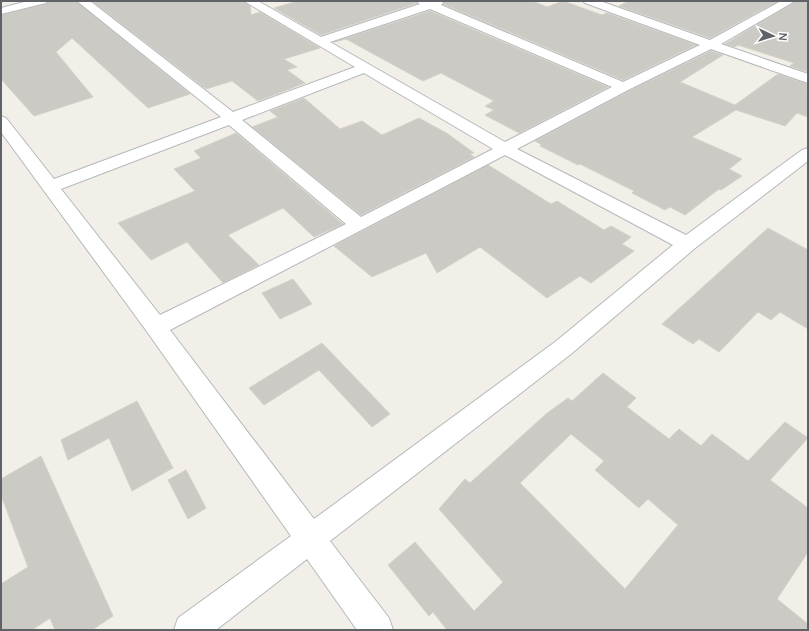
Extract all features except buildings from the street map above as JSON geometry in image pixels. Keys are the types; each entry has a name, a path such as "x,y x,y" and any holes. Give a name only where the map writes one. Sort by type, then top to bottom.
{"street":[{"path":"1,11 42,1"},
{"path":"83,1 231,118 359,225"},
{"path":"250,1 505,149 687,244"},
{"path":"589,1 808,79"},
{"path":"156,327 359,225 623,87 711,44 789,1"},
{"path":"321,41 432,2 623,87"},
{"path":"50,187 365,68"},
{"path":"1,121 156,327 377,630"},
{"path":"190,630 563,348 687,244 808,152"}]}
